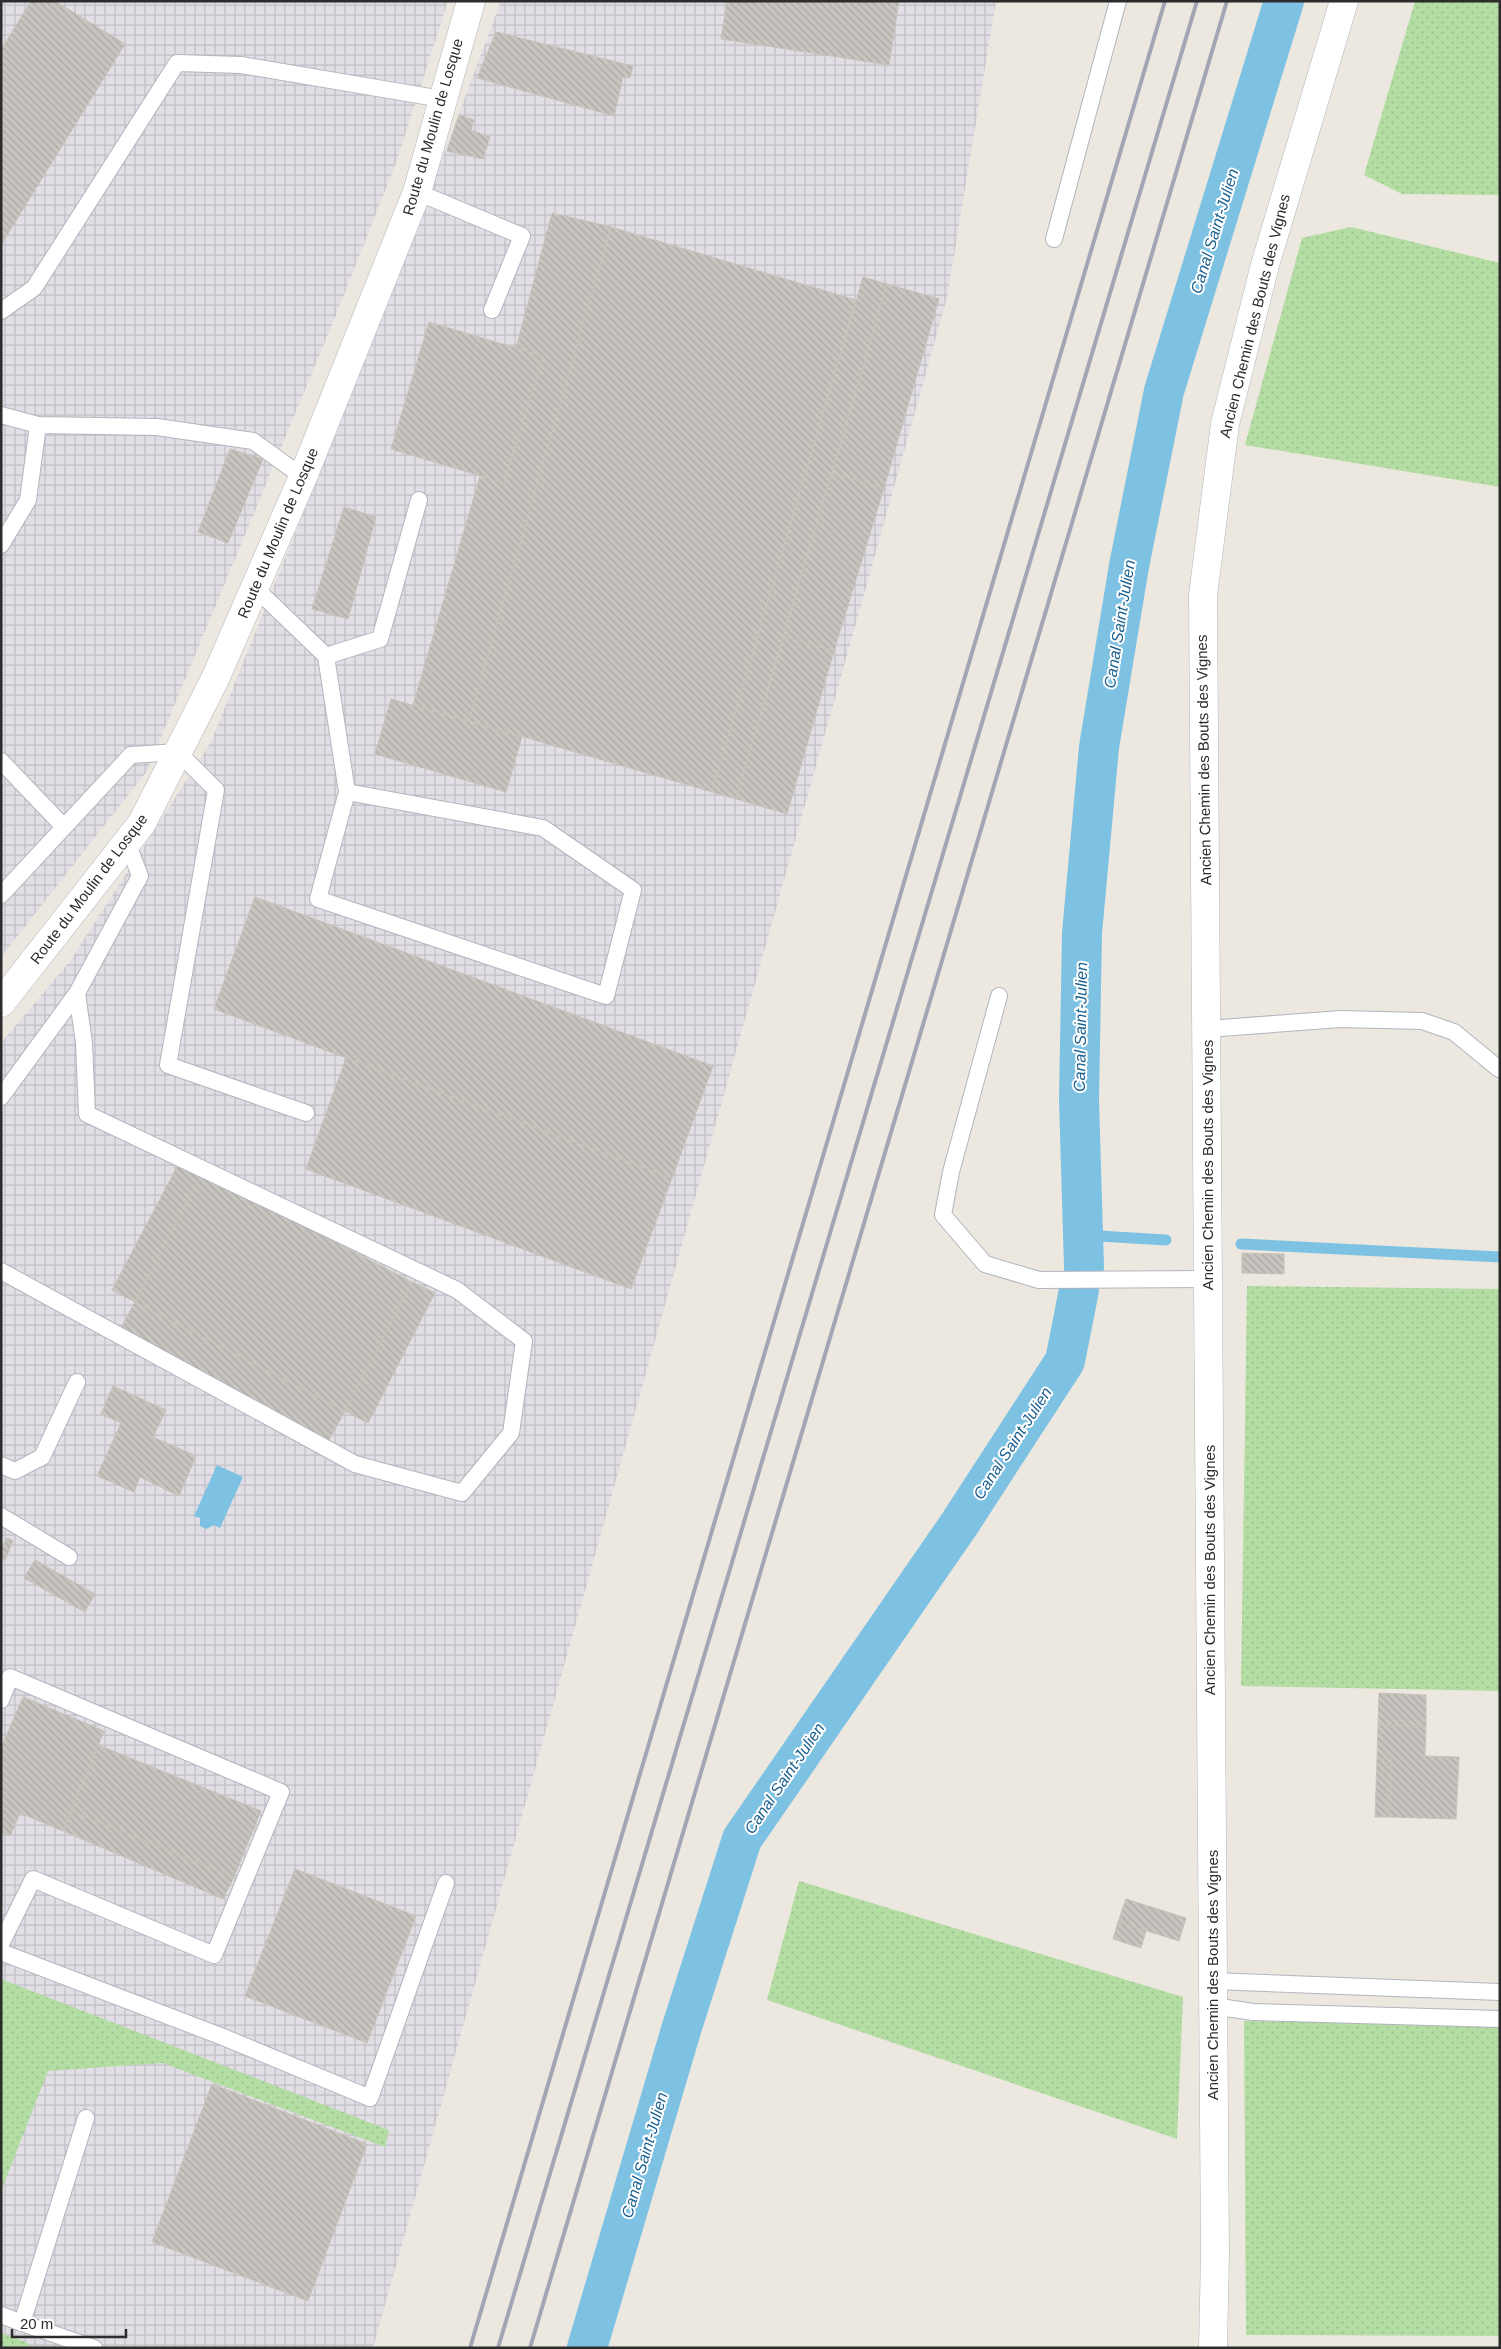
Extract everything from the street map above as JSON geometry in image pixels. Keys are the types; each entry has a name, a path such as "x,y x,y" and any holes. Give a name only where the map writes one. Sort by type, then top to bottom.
{"street":[{"name":"Ancien Chemin des Bouts des Vignes","path":"1214,2348 1203,595 1225,424 1265,265 1344,1"},
{"name":"Route du Moulin de Losque","path":"1,1003 142,823 215,679 303,477 417,192 467,10"}],"lane":[{"path":"1054,240 1118,1"},
{"path":"1,311 34,288 177,63 241,65 442,100"},
{"path":"417,192 522,236 492,310"},
{"path":"1,415 38,425 157,427 253,440 303,477"},
{"path":"1,545 28,500 38,425"},
{"path":"326,656 380,639 419,500"},
{"path":"255,588 326,656 347,792 318,899 606,996 634,890 543,828 347,792"},
{"path":"1,895 131,755 178,752 216,790 168,1065 306,1113"},
{"path":"1,762 64,827"},
{"path":"1,1097 77,993 140,876 127,842"},
{"path":"1,1271 355,1464 462,1493 511,1433 524,1341 464,1295 448,1285 87,1114 84,1043 77,993"},
{"path":"999,996 952,1172 943,1215 985,1264 1039,1280 1208,1279"},
{"path":"1207,1029 1341,1019 1422,1021 1454,1032 1500,1069"},
{"path":"1,1465 15,1471 42,1456 77,1382"},
{"path":"1,1516 68,1557"},
{"path":"1,1700 10,1677 282,1792 214,1955 33,1880 1,1944"},
{"path":"1,1952 224,2037 370,2098 446,1883"},
{"path":"1213,1993 1500,1992"},
{"path":"1213,1993 1253,2012 1500,2019"},
{"path":"22,2323 86,2118"},
{"path":"1,2315 94,2348"}],"shaded area":[{"path":"1,1 448,1 396,163 332,325 147,771 1,957"},
{"path":"501,1 996,1 947,298 373,2348 1,2348 1,1043 70,961 211,742 388,303"}],"green space":[{"path":"1415,1 1500,1 1500,195 1402,194 1364,175"},
{"path":"1351,227 1500,263 1500,487 1245,445 1302,238"},
{"path":"1247,1286 1500,1289 1500,1691 1241,1686"},
{"path":"799,1881 1183,1997 1177,2139 767,2000"},
{"path":"1,1979 389,2130 385,2147 163,2063 48,2071 1,2191"},
{"path":"1244,2021 1500,2025 1500,2336 1246,2335"},
{"path":"1,2333 26,2342 32,2348 1,2348"}],"water":[{"path":"217,1465 243,1477 220,1528 214,1525 206,1529 200,1526 200,1518 194,1516"}],"building":[{"path":"31,1 55,1 125,44 1,245 1,50"},
{"path":"727,1 899,1 889,65 721,39"},
{"path":"496,32 633,66 630,78 623,77 614,116 477,78"},
{"path":"459,115 474,120 471,130 490,137 483,159 447,151"},
{"path":"552,213 611,227 469,721 413,705 480,476 504,483 543,356 516,348"},
{"path":"611,227 856,300 712,792 469,721"},
{"path":"863,277 887,284 736,799 712,792"},
{"path":"887,284 939,299 884,488 832,473"},
{"path":"429,322 543,356 504,483 391,449"},
{"path":"230,449 263,459 228,543 198,532"},
{"path":"832,473 884,488 834,651 783,636"},
{"path":"344,507 376,517 348,619 312,609"},
{"path":"783,636 834,651 787,814 736,799"},
{"path":"391,699 522,737 506,792 375,754"},
{"path":"255,897 713,1066 672,1178 214,1009"},
{"path":"346,1058 672,1178 631,1289 306,1169"},
{"path":"180,1161 202,1173 135,1302 112,1290"},
{"path":"202,1173 412,1282 345,1411 135,1302"},
{"path":"1242,1253 1284,1254 1284,1274 1242,1273"},
{"path":"412,1282 435,1293 368,1423 345,1411"},
{"path":"135,1302 345,1411 329,1440 120,1330"},
{"path":"113,1386 166,1410 153,1437 196,1456 179,1496 140,1477 134,1492 97,1476 121,1423 101,1414"},
{"path":"7,1538 13,1541 5,1560 1,1558 1,1549"},
{"path":"35,1560 95,1594 85,1612 24,1578"},
{"path":"1379,1693 1426,1695 1426,1726 1378,1725"},
{"path":"23,1697 104,1731 63,1831 20,1813 10,1836 1,1832 1,1748"},
{"path":"1378,1725 1426,1726 1425,1756 1459,1757 1456,1819 1389,1817 1391,1759 1377,1758"},
{"path":"98,1745 261,1811 234,1877 71,1811"},
{"path":"1377,1758 1391,1759 1389,1817 1375,1817"},
{"path":"71,1811 234,1877 223,1899 63,1831"},
{"path":"295,1869 416,1916 367,2043 245,1996"},
{"path":"1126,1899 1186,1918 1179,1941 1118,1922"},
{"path":"1118,1922 1146,1931 1141,1948 1113,1939"},
{"path":"212,2084 367,2144 308,2301 152,2242"}],"waterway":[{"name":"Canal Saint-Julien","path":"1084,1267 1079,1100 1082,933 1099,747 1129,566 1164,391 1284,1"},
{"path":"1082,1235 1166,1240"},
{"path":"1241,1244 1500,1257"},
{"name":"Canal Saint-Julien","path":"587,2348 681,2030 742,1839 960,1523 1065,1361 1079,1290"}],"railway":[{"path":"470,2348 1165,1"},
{"path":"498,2348 1197,1"},
{"path":"530,2348 1227,1"}]}
